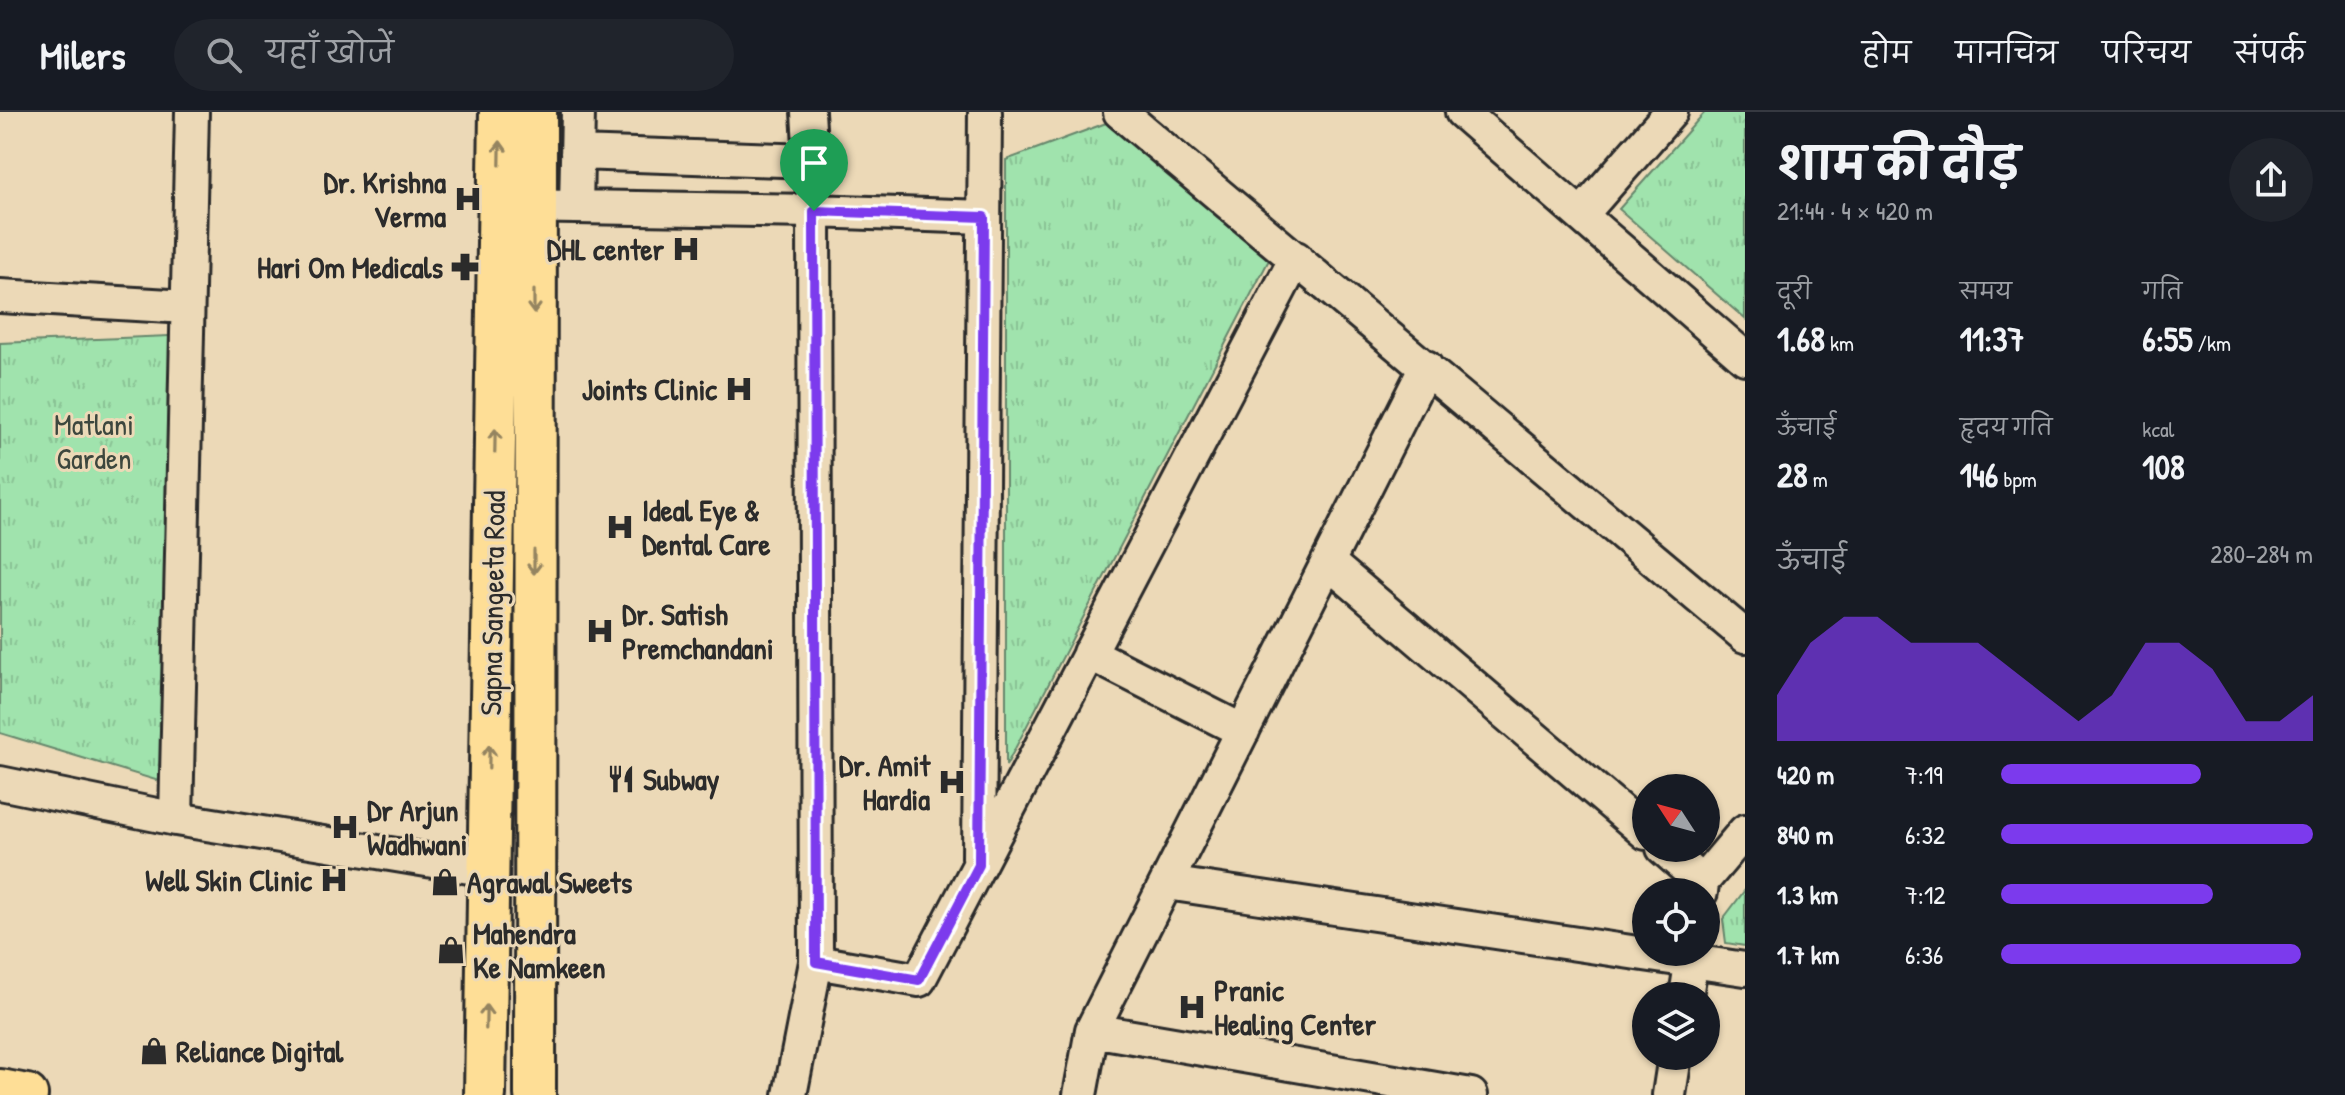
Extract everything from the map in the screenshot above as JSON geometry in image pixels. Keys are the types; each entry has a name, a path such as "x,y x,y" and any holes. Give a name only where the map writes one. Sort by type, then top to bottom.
{"main road":[{"name":"Sapna Sangeeta Road","path":"500,112 517,206 535,1095"},
{"name":"Sapna Sangeeta Road","path":"485,1095 488,870 517,206 536,112"},
{"path":"0,1090 27,1095"}],"street":[{"path":"176,819 192,112"},
{"path":"576,207 578,112"},
{"path":"790,1095 816,962 814,211 808,112"},
{"path":"979,865 985,112"},
{"path":"1120,112 1745,636"},
{"path":"1462,112 1745,358"},
{"path":"1581,215 1671,112"},
{"path":"577,153 811,161"},
{"path":"517,206 984,217"},
{"path":"816,962 919,980 1296,258"},
{"path":"0,296 187,307"},
{"path":"1080,1095 1092,1030 1426,367"},
{"path":"1328,562 1632,821"},
{"path":"1089,653 1243,731"},
{"path":"0,783 176,819 488,870"},
{"path":"1709,878 1745,831"},
{"path":"1677,862 1693,878"},
{"path":"1167,883 1632,949"},
{"path":"1720,963 1745,969"},
{"path":"1092,1030 1471,1095"},
{"path":"1669,1095 1673,1070"}],"green space":[{"path":"1705,112 1745,112 1745,319 1619,209"},
{"path":"1109,122 1272,254 1006,766 1006,160"},
{"name":"Matlani Garden","path":"193,335 172,785 0,733 0,343"},
{"path":"1745,890 1745,946 1726,943 1723,919"}],"place":[{"name":"Dr. Krishna Verma","path":"468,199"},
{"name":"DHL center","path":"686,249"},
{"name":"Hari Om Medicals","path":"465,267"},
{"name":"Joints Clinic","path":"739,389"},
{"name":"Ideal Eye & Dental Care","path":"620,527"},
{"name":"Dr. Satish Premchandani","path":"600,631"},
{"name":"Subway","path":"621,779"},
{"name":"Dr. Amit Hardia","path":"952,782"},
{"name":"Dr Arjun Wadhwani","path":"345,827"},
{"name":"Well Skin Clinic","path":"334,880"},
{"name":"Agrawal Sweets","path":"445,882"},
{"name":"Mahendra Ke Namkeen","path":"451,950"},
{"name":"Pranic Healing Center","path":"1192,1007"},
{"name":"Reliance Digital","path":"154,1051"}],"route":[{"path":"814,211 984,217 979,865 919,980 816,962 814,211"}]}
